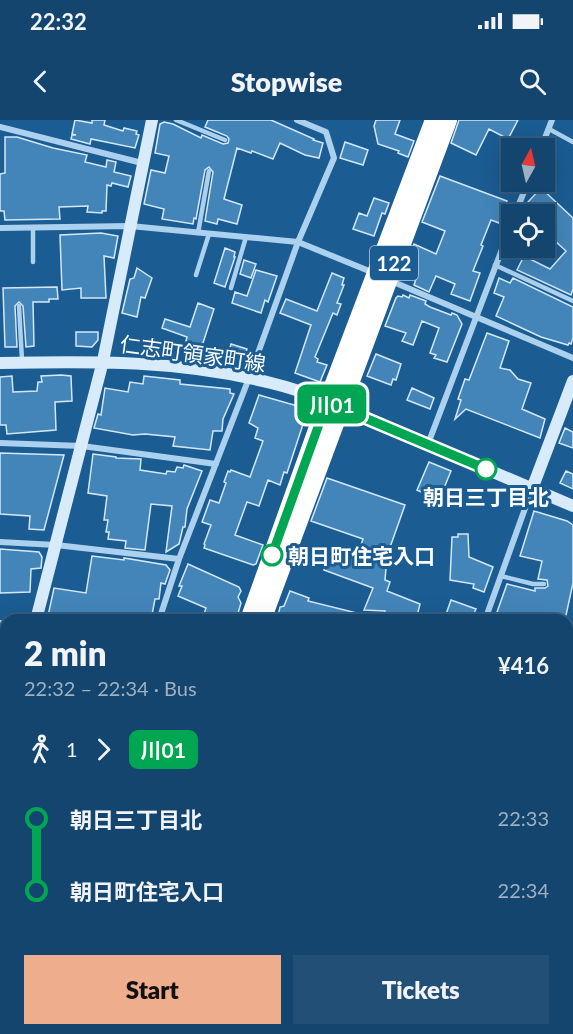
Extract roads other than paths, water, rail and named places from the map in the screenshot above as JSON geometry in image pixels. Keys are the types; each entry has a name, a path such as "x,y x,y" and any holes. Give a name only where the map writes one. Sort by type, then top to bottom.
{"highway":[{"name":"122","path":"264,614 334,405 434,120"},
{"name":"122","path":"381,276 448,120"},
{"name":"122","path":"251,614 334,405"}],"street":[{"path":"38,614 103,361 152,120"},
{"path":"161,614 179,559 249,378 298,242 334,158 326,132 297,120"},
{"path":"545,138 552,120"},
{"path":"0,127 142,163"},
{"path":"0,228 130,226 298,242 573,358"},
{"path":"428,444 474,316 501,250"},
{"name":"仁志町領家町線","path":"0,363 103,361 177,366 249,378 295,390 334,405 573,506"},
{"path":"488,614 573,381"},
{"path":"0,443 82,446 216,464"},
{"path":"0,542 56,545 179,559"}],"lane":[{"path":"176,120 225,140"},
{"path":"549,129 573,142"},
{"path":"198,232 210,171"},
{"path":"33,228 33,262"},
{"path":"196,275 209,234"},
{"path":"231,288 246,237"},
{"path":"495,265 573,301"},
{"path":"19,306 22,363"},
{"path":"501,576 533,584 544,584"}],"place":[{"name":"朝日三丁目北","path":"486,469"},
{"name":"朝日町住宅入口","path":"272,555"}]}
